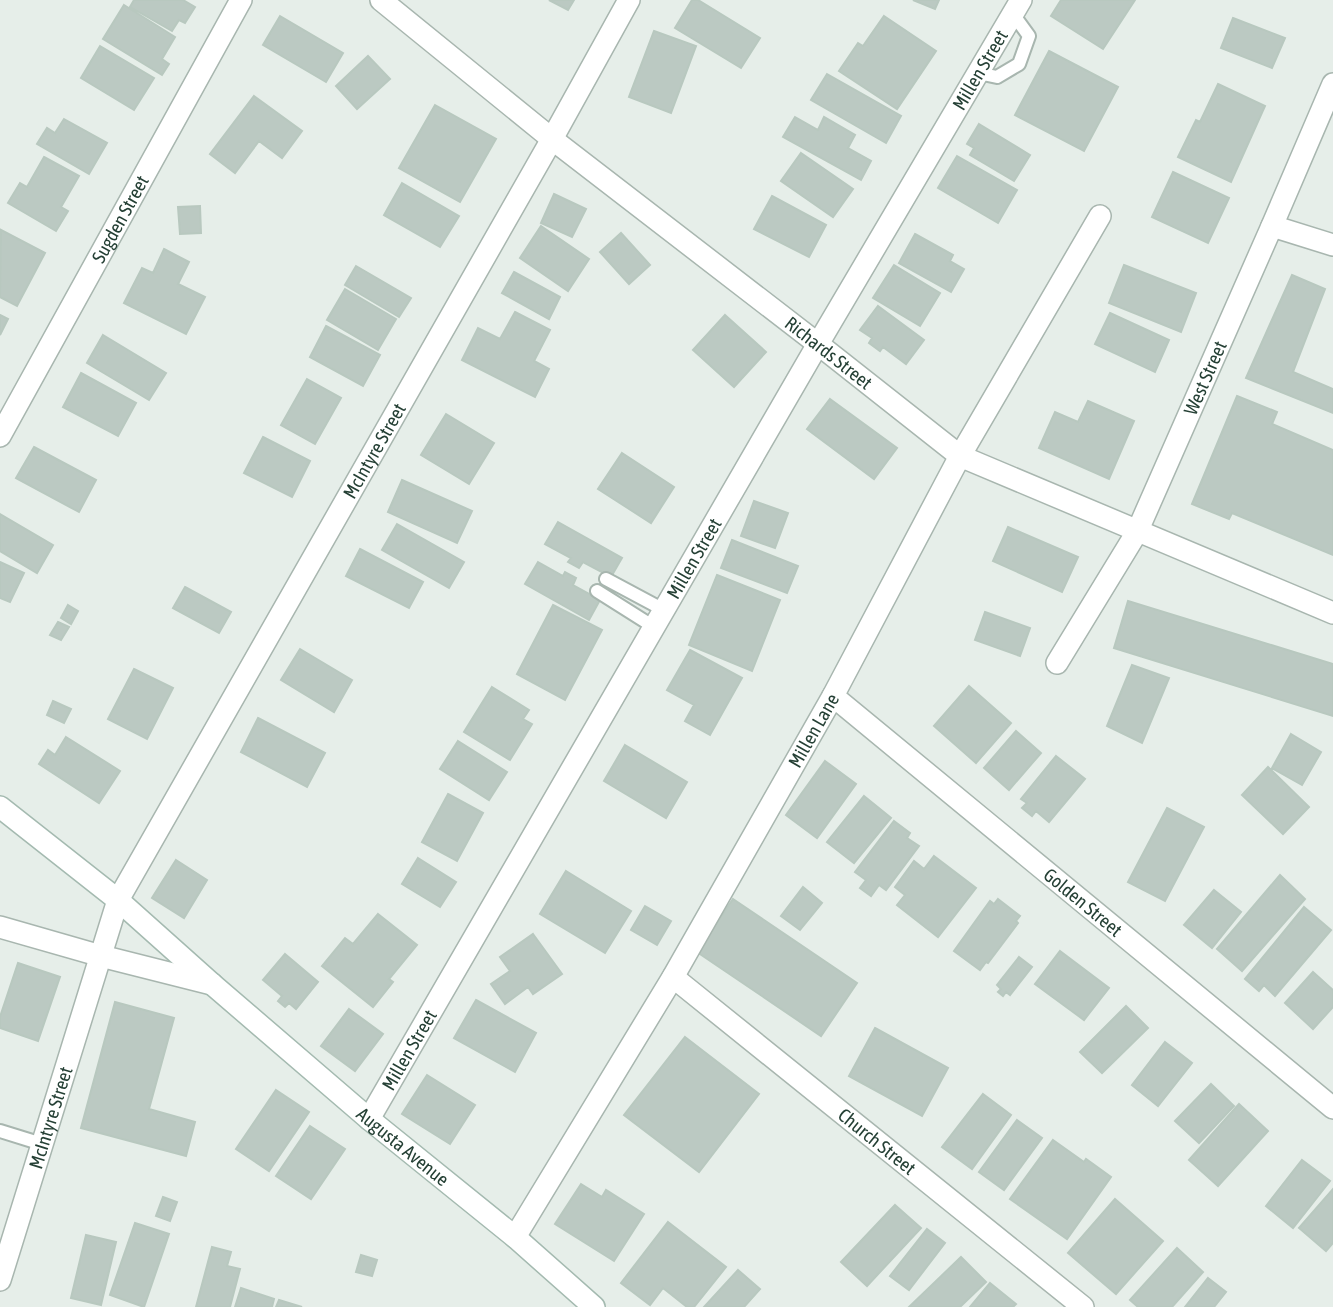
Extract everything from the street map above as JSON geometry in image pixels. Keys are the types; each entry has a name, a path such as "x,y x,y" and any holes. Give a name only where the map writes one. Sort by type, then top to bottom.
{"street":[{"name":"Sugden Street","path":"0,436 241,0"},
{"name":"Richards Street","path":"382,0 552,139 960,456 1333,613"},
{"name":"McIntyre Street","path":"0,1280 118,900 629,0"},
{"name":"Millen Street","path":"369,1119 818,344 1017,7"},
{"name":"West Street","path":"1057,663 1137,532 1333,84"},
{"name":"Millen Lane","path":"515,1237 673,977 833,696 960,456 1100,216"},
{"path":"1272,226 1333,246"},
{"name":"Golden Street","path":"833,696 1333,1108"},
{"name":"Augusta Avenue","path":"0,807 118,900 369,1119 515,1237 594,1307"},
{"name":"Augusta Avenue","path":"0,927 212,984"},
{"name":"Church Street","path":"673,977 1083,1307"}],"lane":[{"path":"978,74 997,77 1019,64 1029,36 1017,7"},
{"path":"606,579 659,618"},
{"path":"597,591 659,618"},
{"path":"0,1131 42,1144"}],"building":[{"path":"134,0 183,0 195,7 185,23 179,20 172,31 130,7"},
{"path":"549,0 574,0 568,10"},
{"path":"692,0 698,0 760,38 741,68 675,28"},
{"path":"913,0 939,0 935,9"},
{"path":"1061,0 1135,0 1103,49 1051,16"},
{"path":"124,5 175,37 162,59 169,64 162,75 103,39"},
{"path":"280,16 343,53 326,82 263,45"},
{"path":"884,16 936,51 897,109 839,71 858,43 863,46"},
{"path":"1233,18 1285,38 1272,68 1221,48"},
{"path":"654,31 696,46 671,113 629,97"},
{"path":"100,46 154,78 134,110 81,78"},
{"path":"1049,51 1118,87 1084,151 1015,115"},
{"path":"368,56 390,79 357,109 336,86"},
{"path":"827,74 901,116 886,143 811,100"},
{"path":"1218,84 1265,106 1231,182 1178,157 1196,120 1200,122"},
{"path":"254,96 302,131 282,158 259,141 235,173 210,154"},
{"path":"435,105 496,139 460,202 399,168"},
{"path":"795,117 818,130 824,117 855,135 848,148 871,161 861,180 783,137"},
{"path":"64,119 107,143 89,174 37,144 47,128 55,133"},
{"path":"979,124 1030,155 1014,181 970,155 974,148 967,144"},
{"path":"801,153 853,189 833,217 781,181"},
{"path":"957,156 1017,190 998,223 938,188"},
{"path":"44,157 79,176 61,207 68,211 56,231 8,203 20,183 27,187"},
{"path":"1173,172 1229,198 1208,243 1152,217"},
{"path":"402,183 459,216 440,247 384,215"},
{"path":"554,194 586,209 572,237 541,223"},
{"path":"772,196 826,225 809,257 754,229"},
{"path":"200,206 201,233 180,234 178,207"},
{"path":"541,226 589,259 568,291 520,258"},
{"path":"1,230 45,253 17,306 0,297"},
{"path":"621,233 650,265 629,284 600,252"},
{"path":"915,234 953,255 950,261 964,269 951,292 899,263"},
{"path":"164,249 189,262 178,284 205,297 186,334 124,303 142,268 153,273"},
{"path":"894,265 940,293 920,326 873,298"},
{"path":"1124,265 1196,293 1181,332 1109,303"},
{"path":"356,266 411,298 399,317 345,285"},
{"path":"514,272 560,297 549,319 502,293"},
{"path":"1292,275 1325,289 1293,372 1333,389 1333,413 1246,378"},
{"path":"345,289 396,319 378,350 327,320"},
{"path":"878,306 924,340 906,364 883,347 880,351 869,343 872,338 860,330"},
{"path":"515,312 550,330 534,361 549,369 535,397 462,360 478,328 500,339"},
{"path":"1110,313 1169,340 1155,372 1095,344"},
{"path":"0,315 8,319 0,335"},
{"path":"725,315 766,352 734,387 693,350"},
{"path":"326,326 380,355 363,386 310,357"},
{"path":"103,335 166,373 149,400 87,363"},
{"path":"81,373 136,403 118,436 63,407"},
{"path":"307,379 341,398 315,444 281,425"},
{"path":"1237,396 1277,412 1272,424 1333,450 1333,555 1232,513 1229,519 1192,504"},
{"path":"830,399 897,448 874,479 807,429"},
{"path":"1088,401 1134,421 1109,479 1039,448 1055,412 1078,422"},
{"path":"446,414 494,443 469,484 421,455"},
{"path":"263,437 310,461 292,497 244,473"},
{"path":"34,447 96,480 79,512 16,478"},
{"path":"622,453 674,487 651,523 598,489"},
{"path":"402,480 472,511 457,543 388,512"},
{"path":"754,501 788,513 775,548 741,536"},
{"path":"0,514 53,545 37,573 0,551"},
{"path":"558,522 622,558 611,577 583,562 579,568 568,562 571,558 545,544"},
{"path":"397,524 464,562 449,588 382,550"},
{"path":"1008,527 1078,557 1062,592 993,561"},
{"path":"732,540 798,566 787,593 721,568"},
{"path":"360,549 423,582 409,608 346,576"},
{"path":"0,562 24,573 10,602 0,598"},
{"path":"538,562 563,576 565,572 576,578 573,585 600,600 589,620 525,584"},
{"path":"717,575 780,600 752,671 689,645"},
{"path":"185,587 231,612 219,633 173,608"},
{"path":"1128,601 1333,664 1333,716 1114,648"},
{"path":"68,605 78,611 71,624 61,618"},
{"path":"553,605 602,630 565,700 517,674"},
{"path":"985,612 1030,628 1020,656 975,640"},
{"path":"58,622 69,627 61,640 50,635"},
{"path":"300,649 352,680 334,712 281,680"},
{"path":"690,650 742,678 710,735 685,721 694,705 667,690"},
{"path":"1132,665 1169,678 1142,743 1107,726"},
{"path":"134,669 173,688 147,739 108,719"},
{"path":"969,686 1011,723 976,763 934,726"},
{"path":"492,687 529,710 523,719 532,724 510,760 464,732"},
{"path":"53,701 71,709 64,723 47,715"},
{"path":"258,718 325,753 307,787 241,752"},
{"path":"1016,731 1041,753 1009,790 984,768"},
{"path":"1291,734 1321,752 1302,785 1272,768"},
{"path":"66,737 120,771 99,803 39,764 48,750 55,755"},
{"path":"458,741 507,772 489,800 440,769"},
{"path":"625,745 687,782 666,818 604,781"},
{"path":"1056,756 1085,779 1049,822 1036,811 1032,816 1022,808 1027,803 1021,799"},
{"path":"825,761 856,784 817,838 786,815"},
{"path":"1268,767 1309,807 1283,834 1242,795"},
{"path":"448,794 483,813 457,861 422,842"},
{"path":"864,796 891,818 854,863 827,842"},
{"path":"1167,808 1204,827 1165,901 1128,882"},
{"path":"894,821 910,833 907,838 919,846 886,890 879,885 871,896 860,888 866,880 855,872"},
{"path":"934,856 976,888 938,937 897,905 905,895 895,887 914,861 924,869"},
{"path":"418,858 456,882 440,907 402,884"},
{"path":"176,860 207,880 184,918 152,898"},
{"path":"566,871 631,911 605,953 540,914"},
{"path":"1280,875 1305,899 1242,971 1217,949"},
{"path":"803,887 822,903 800,930 781,916"},
{"path":"1214,890 1241,912 1212,948 1184,925"},
{"path":"733,899 857,983 821,1036 697,952"},
{"path":"998,899 1020,916 1016,921 1018,923 980,970 954,951 990,901 994,904"},
{"path":"645,906 671,921 657,945 631,930"},
{"path":"1304,907 1331,930 1275,996 1264,985 1259,991 1245,979"},
{"path":"378,914 417,945 389,979 393,982 373,1007 322,966 345,938 353,944"},
{"path":"533,934 562,974 533,994 528,987 505,1004 491,984 510,971 500,957"},
{"path":"1060,951 1109,988 1084,1020 1035,984"},
{"path":"285,954 318,982 296,1009 289,1003 285,1007 278,1001 282,996 263,980"},
{"path":"1019,957 1032,967 1010,995 1006,992 1003,996 998,992 1001,989 997,985"},
{"path":"18,963 60,977 38,1041 0,1028 0,1017"},
{"path":"1313,972 1333,990 1333,1007 1313,1029 1285,1003"},
{"path":"476,1000 536,1033 515,1072 454,1038"},
{"path":"115,1002 174,1018 149,1109 195,1122 186,1156 81,1128"},
{"path":"1126,1006 1148,1028 1102,1073 1080,1052"},
{"path":"349,1009 383,1034 355,1071 321,1046"},
{"path":"875,1028 948,1068 922,1116 849,1076"},
{"path":"685,1037 759,1094 699,1172 624,1115"},
{"path":"1165,1042 1192,1063 1158,1106 1132,1085"},
{"path":"427,1075 475,1105 450,1144 402,1114"},
{"path":"1211,1084 1234,1106 1199,1143 1175,1121"},
{"path":"276,1090 309,1112 269,1171 236,1149"},
{"path":"983,1094 1011,1115 972,1169 942,1147"},
{"path":"1239,1104 1268,1131 1218,1186 1189,1160"},
{"path":"1017,1120 1042,1138 1004,1190 979,1172"},
{"path":"310,1126 345,1149 311,1199 276,1176"},
{"path":"1053,1140 1111,1177 1067,1239 1010,1199"},
{"path":"1302,1160 1330,1181 1293,1228 1266,1206"},
{"path":"581,1184 602,1197 606,1190 644,1214 614,1261 555,1224"},
{"path":"1333,1189 1333,1243 1326,1251 1299,1228"},
{"path":"163,1197 177,1202 170,1221 156,1216"},
{"path":"1115,1199 1163,1241 1116,1294 1068,1253"},
{"path":"895,1205 921,1228 867,1286 841,1262"},
{"path":"668,1222 726,1267 694,1307 687,1307 663,1288 650,1305 621,1283"},
{"path":"135,1223 169,1234 144,1307 110,1295"},
{"path":"927,1229 945,1243 909,1290 890,1276"},
{"path":"86,1235 116,1242 101,1305 71,1298"},
{"path":"212,1247 231,1252 227,1266 240,1269 230,1307 196,1307"},
{"path":"1177,1248 1203,1272 1172,1307 1138,1307 1130,1300"},
{"path":"361,1255 377,1260 372,1276 356,1272"},
{"path":"961,1257 986,1282 960,1307 909,1307"},
{"path":"738,1270 760,1289 744,1307 704,1307"},
{"path":"1208,1278 1226,1292 1214,1307 1185,1307"},
{"path":"990,1283 1016,1304 1013,1307 970,1307"},
{"path":"241,1288 274,1299 272,1307 235,1307"},
{"path":"279,1300 302,1307 276,1307"}]}
